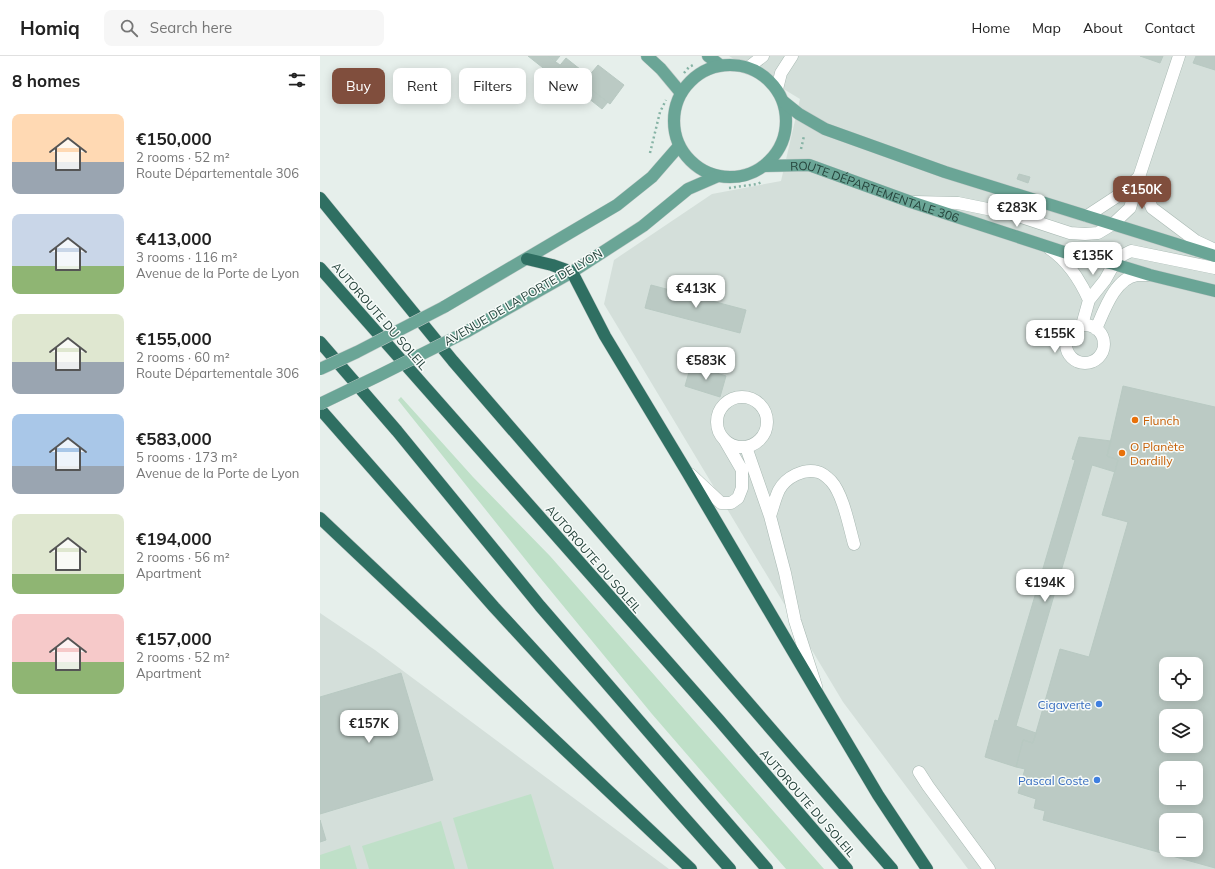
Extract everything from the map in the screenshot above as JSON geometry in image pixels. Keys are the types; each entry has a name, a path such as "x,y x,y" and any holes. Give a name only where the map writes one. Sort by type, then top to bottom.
{"highway":[{"path":"320,198 453,361 892,869"},
{"path":"527,259 572,272 604,336 688,472 820,699 878,795 927,869"},
{"name":"AUTOROUTE DU SOLEIL","path":"320,268 719,720 847,869"},
{"path":"320,342 397,431 540,606 767,869"},
{"path":"320,409 494,607 596,718 730,869"},
{"path":"320,518 691,869"}],"main road":[{"path":"647,56 661,69 681,93"},
{"path":"708,56 720,65"},
{"path":"735,64 749,67 765,76 777,89 784,102 787,120 784,137 777,153 764,166 750,174 734,177 718,176 702,170 689,160 679,146 674,129 674,110 681,93 691,80 704,70 720,65 735,64"},
{"path":"784,102 808,120 825,129 945,172 1215,256"},
{"path":"320,369 357,352 444,307 617,205 652,177 679,146"},
{"name":"ROUTE DÉPARTEMENTALE 306","path":"764,166 790,164 809,165 911,202 1046,247 1114,264 1150,276 1215,290"},
{"name":"AVENUE DE LA PORTE DE LYON","path":"320,404 466,332 572,272 643,226 688,189 718,176"}],"street":[{"path":"749,67 763,56"},
{"path":"777,89 781,74 792,56"},
{"path":"911,202 958,203 1012,214 1070,233 1098,233 1113,224 1130,208 1179,56"},
{"path":"1087,216 1116,196 1139,177"},
{"path":"1139,177 1152,208 1196,241 1215,250"},
{"path":"1046,247 1062,257 1076,276 1089,300"},
{"path":"1082,325 1089,300 1105,280 1114,264 1122,256 1131,251 1215,268"},
{"path":"1096,329 1108,302 1120,283 1135,275 1150,276"},
{"path":"1082,325 1090,326 1096,329 1103,338 1103,350 1101,355 1092,362 1081,364 1071,358 1065,347 1068,333 1075,327 1082,325"},
{"path":"688,472 721,503 731,503 738,498 742,488 742,470 719,432 717,425 719,411 730,400 737,397 750,398 756,401 765,411 767,423 764,435 751,446 738,447 730,444 723,438"},
{"path":"746,447 770,516 785,572 795,621 820,699"},
{"path":"770,516 779,490 786,482 795,475 807,472 819,472 831,481 841,500 854,544"},
{"path":"919,772 989,869"}],"path":[{"path":"790,164 801,149 808,120"}],"shaded area":[{"path":"729,56 1215,56 1215,869 968,869 843,702 604,304 614,260 712,194 781,181 800,99"},
{"path":"320,613 375,650 669,869 320,869"}],"green space":[{"path":"401,397 473,477 550,556 824,869 786,869 652,714 537,574 398,400"},
{"path":"531,794 554,869 468,869 453,818"},
{"path":"441,821 455,869 369,869 362,846"},
{"path":"350,845 357,869 320,869 320,855"}],"building":[{"path":"528,56 548,56 560,65 558,68 543,68"},
{"path":"548,56 560,56 555,62"},
{"path":"1140,56 1163,56 1160,63"},
{"path":"1196,56 1215,56 1215,70 1193,63"},
{"path":"566,58 576,66 574,68 558,68"},
{"path":"598,65 624,85 610,104 592,90 592,72"},
{"path":"592,90 608,102 602,109 592,101"},
{"path":"1019,174 1030,177 1028,183 1017,179"},
{"path":"651,285 746,310 740,333 645,308"},
{"path":"691,365 726,376 720,397 685,386"},
{"path":"1123,386 1215,407 1215,868 1176,857 1203,857 1203,813 1159,813 1159,852 1043,820 1045,811 1034,808 1036,799 1018,793 1025,769 1016,767 1023,740 1033,743 1060,649 1089,657 1128,522 1102,515 1118,460 1107,456"},
{"path":"1079,437 1111,441 1107,456 1118,460 1115,472 1092,465 1016,726 1036,733 1033,743 1023,740 1016,767 985,757 995,720 998,721 1075,460 1072,459"},
{"path":"401,673 433,780 320,814 320,697"},
{"path":"320,820 326,840 320,842"}],"place":[{"name":"Flunch","path":"1135,420"},
{"name":"O Planète Dardilly","path":"1122,453"},
{"name":"Cigaverte","path":"1099,704"},
{"name":"Pascal Coste","path":"1097,780"}]}
